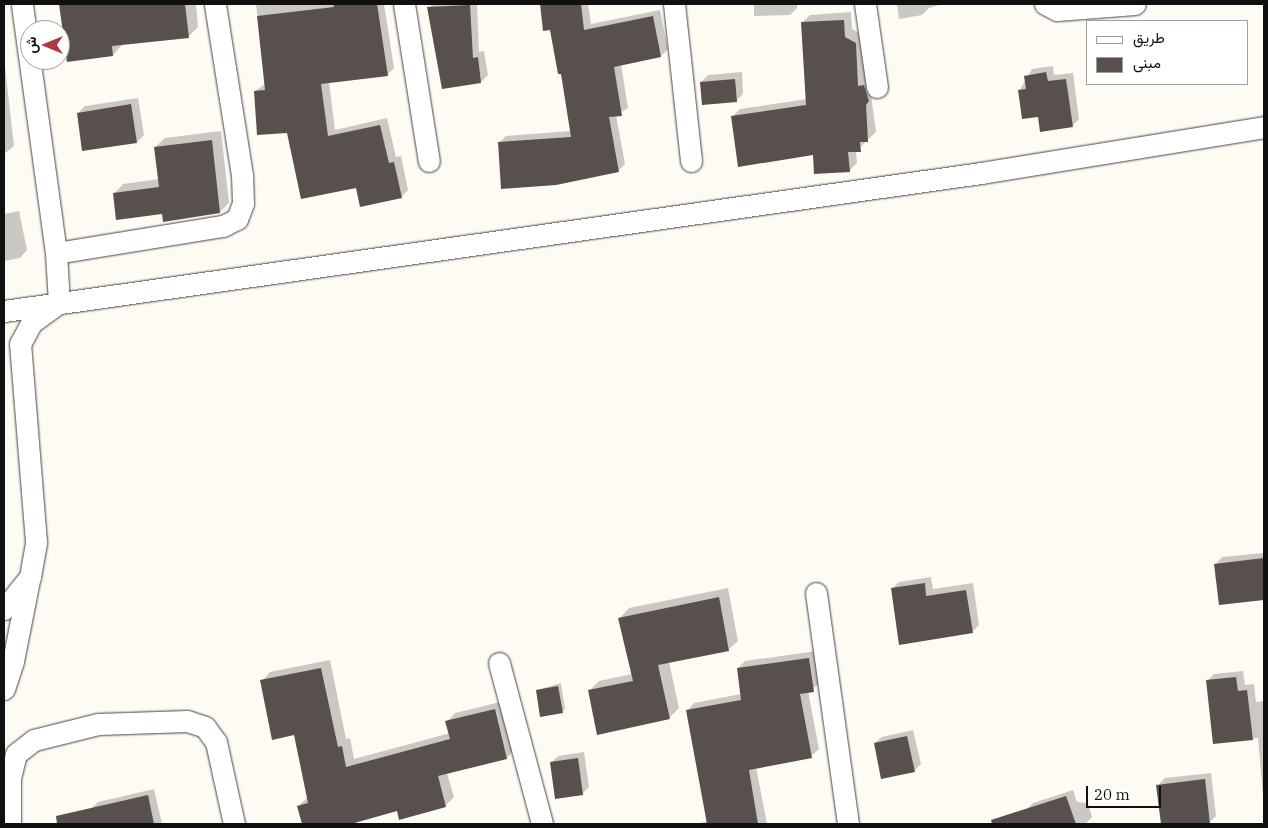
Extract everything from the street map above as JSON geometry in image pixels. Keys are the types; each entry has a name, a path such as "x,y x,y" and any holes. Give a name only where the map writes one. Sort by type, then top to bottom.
{"street":[{"path":"22,4 56,254 59,303"},
{"path":"56,254 223,226 237,219 243,202 242,175 215,4"},
{"path":"404,4 429,162"},
{"path":"674,4 691,162"},
{"path":"865,4 877,87"},
{"path":"1046,4 1057,10 1134,4"},
{"path":"4,311 981,173 1264,127"},
{"path":"4,689 13,661 36,542 20,344 31,323 59,303"},
{"path":"4,609 30,577"},
{"path":"816,593 848,824"},
{"path":"499,663 542,824"},
{"path":"10,824 10,778 16,754 34,740 98,724 187,721 205,727 216,742 234,824"}],"building":[{"path":"59,4 185,4 189,38 112,46 113,56 70,62 70,20 61,20"},
{"path":"333,4 377,4 388,76 321,84 328,136 380,125 389,163 394,162 402,198 360,207 356,188 301,199 287,133 257,135 254,91 265,90 257,16 334,7"},
{"path":"540,4 581,4 584,30 653,16 661,57 614,67 622,116 609,117 619,172 556,185 501,189 498,142 571,137 561,74 558,74 550,30 543,31"},
{"path":"470,5 473,58 478,57 481,83 442,89 427,7"},
{"path":"844,20 845,37 856,43 858,86 864,85 869,101 866,105 868,142 860,142 861,152 848,152 850,172 814,174 813,155 738,167 731,116 806,105 801,22"},
{"path":"1046,72 1048,81 1066,79 1073,127 1040,132 1038,117 1022,119 1018,90 1026,89 1024,76"},
{"path":"735,79 737,102 702,105 700,82"},
{"path":"131,104 137,143 82,151 77,113"},
{"path":"212,140 220,213 163,222 162,214 116,220 113,193 159,187 154,147"},
{"path":"1264,558 1264,600 1219,605 1214,564"},
{"path":"925,583 926,596 966,590 973,633 899,645 891,588"},
{"path":"719,597 729,651 658,665 670,719 597,735 588,690 633,681 618,618"},
{"path":"809,658 814,692 800,694 812,758 749,770 758,824 707,824 686,710 741,700 737,668"},
{"path":"321,668 338,747 342,746 346,767 450,739 445,721 495,709 507,759 438,776 446,807 399,820 397,811 351,824 302,824 297,806 308,803 294,735 272,740 260,680"},
{"path":"1236,677 1238,691 1247,690 1253,740 1213,744 1206,680"},
{"path":"558,686 563,713 540,717 536,690"},
{"path":"907,736 915,772 881,779 874,743"},
{"path":"578,758 583,795 555,799 550,762"},
{"path":"1205,779 1210,824 1161,824 1156,785"},
{"path":"148,795 154,824 57,824 56,816"},
{"path":"1066,796 1076,824 992,824 991,820"}]}
